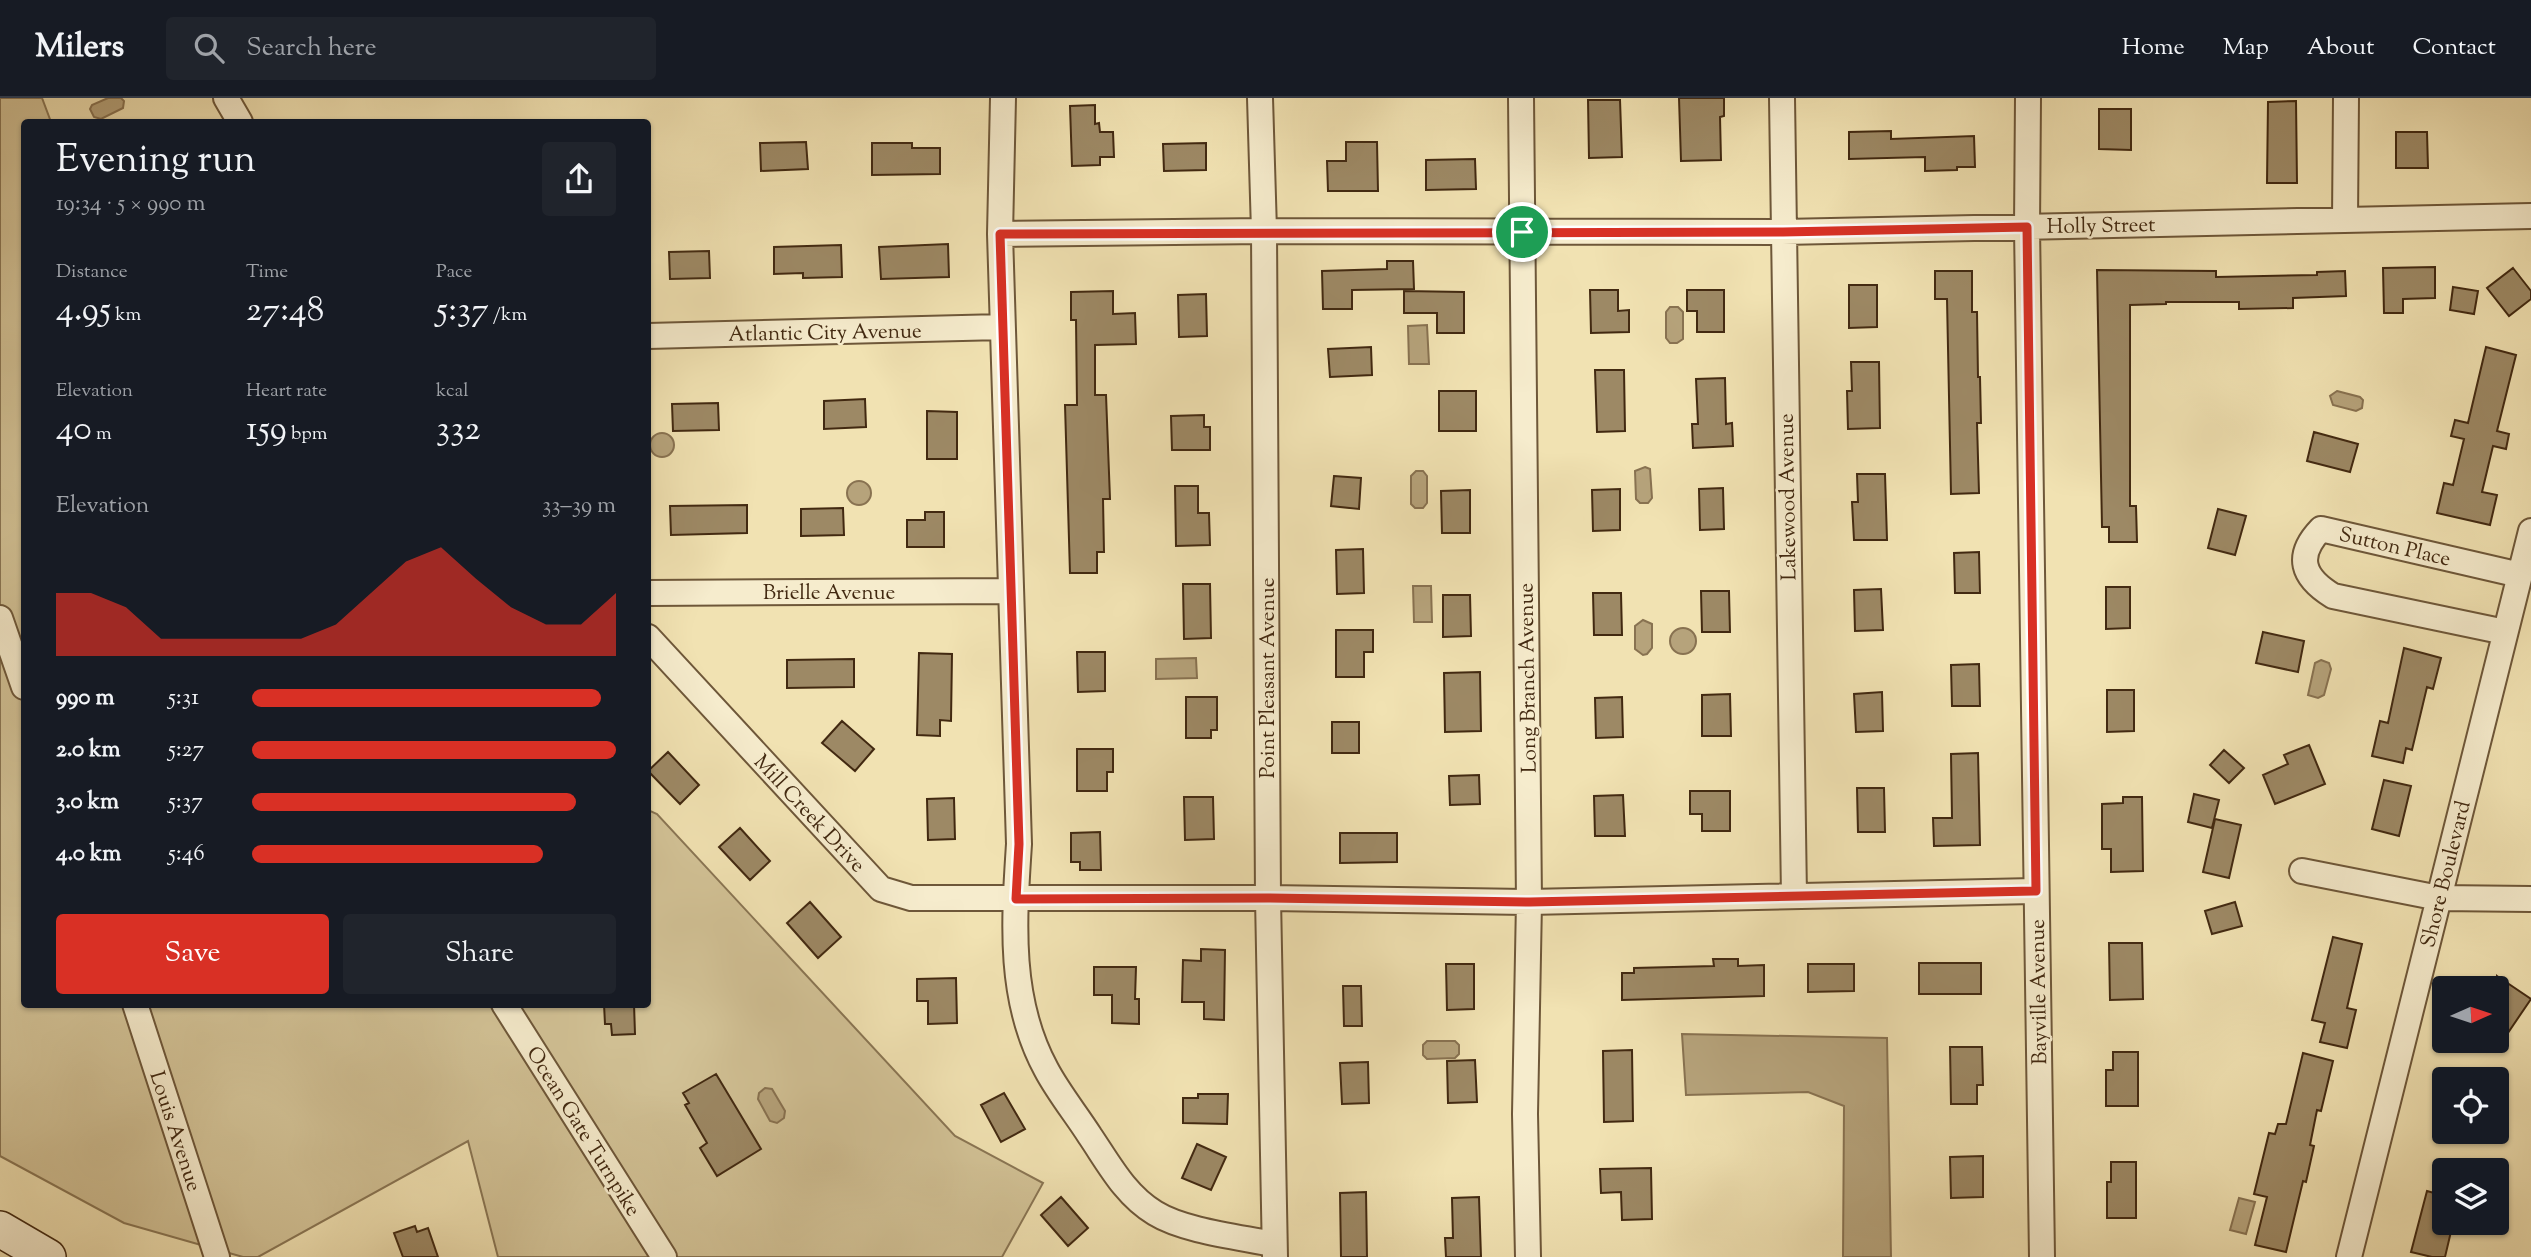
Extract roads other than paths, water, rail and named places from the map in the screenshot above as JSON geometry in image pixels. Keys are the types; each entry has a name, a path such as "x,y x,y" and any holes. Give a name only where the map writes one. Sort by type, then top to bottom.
{"main road":[{"path":"0,1229 48,1257"}],"street":[{"path":"226,98 238,119"},
{"path":"1003,98 1000,234 1002,327 1019,844 1016,899 1017,976 1023,1012 1046,1069 1128,1193 1155,1213 1177,1224 1274,1251"},
{"name":"Point Pleasant Avenue","path":"1261,98 1274,1251"},
{"name":"Long Branch Avenue","path":"1521,98 1530,902 1525,1114 1528,1257"},
{"name":"Lakewood Avenue","path":"1782,98 1794,896"},
{"name":"Bayville Avenue","path":"2028,98 2027,227 2042,1257"},
{"path":"2345,220 2346,98"},
{"name":"Holly Street","path":"1000,234 1264,231 1783,232 2531,216"},
{"name":"Atlantic City Avenue","path":"651,336 1002,327"},
{"name":"Sutton Place","path":"2505,632 2333,596 2316,586 2305,569 2308,542 2321,529 2520,575"},
{"name":"Shore Boulevard","path":"2350,1257 2531,531"},
{"name":"Brielle Avenue","path":"651,593 1011,591"},
{"path":"0,618 21,678"},
{"name":"Mill Creek Drive","path":"651,640 881,889 911,898 1268,898 1530,902 2036,891"},
{"path":"2302,871 2439,898 2531,899"},
{"name":"Louis Avenue","path":"136,1008 217,1257"},
{"name":"Ocean Gate Turnpike","path":"507,1008 664,1257"}]}
